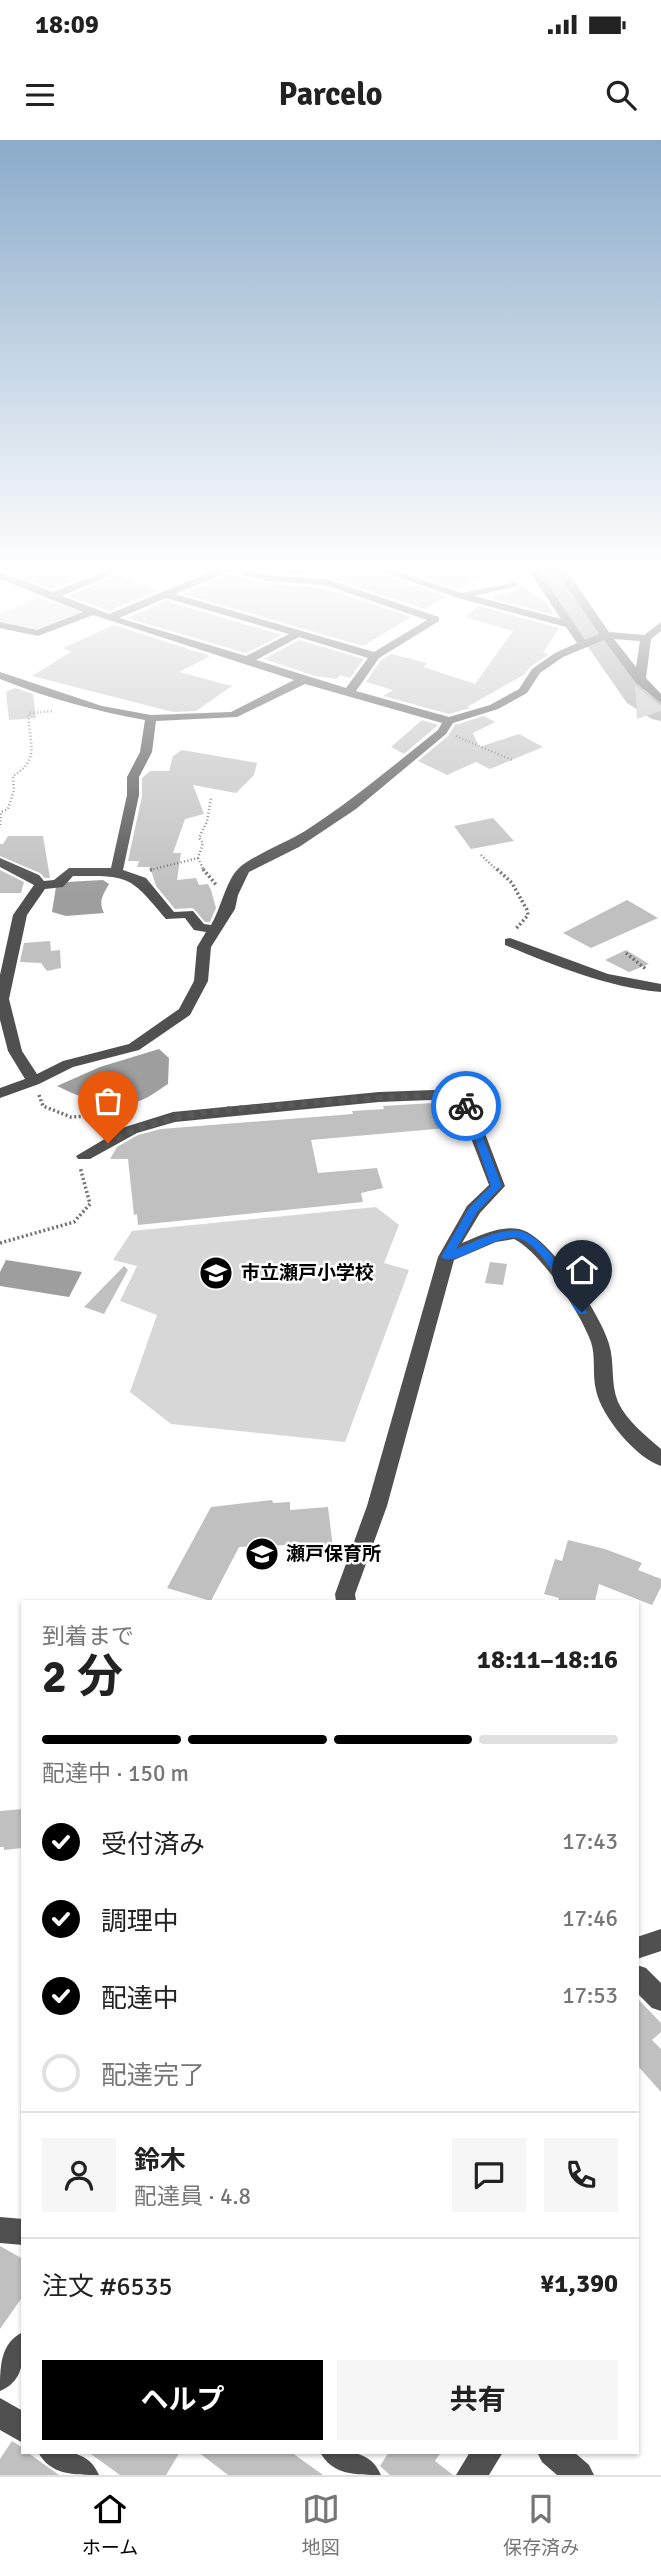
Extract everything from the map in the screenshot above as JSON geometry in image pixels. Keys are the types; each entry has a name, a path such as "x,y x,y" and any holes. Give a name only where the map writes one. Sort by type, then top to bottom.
{"street":[{"path":"287,674 350,691 446,726"},
{"path":"350,691 362,674"},
{"path":"0,1093 34,1081 68,1064 134,1047 185,1012 201,981 204,947 229,904 244,870 294,844 352,806 446,726 494,707 523,691 534,674"},
{"path":"634,674 661,701"},
{"path":"640,681 641,674"},
{"path":"0,675 40,691 100,709 151,718 233,715 304,680"},
{"path":"121,873 133,777 146,752 151,718"},
{"path":"0,862 34,878 41,886"},
{"path":"34,1081 15,1051 2,999 20,915 41,886 58,884 69,872 121,873 141,881 171,916 188,914 199,927 215,930"},
{"path":"510,942 607,979 661,988"},
{"path":"85,1156 131,1129 173,1117 365,1098 462,1094 497,1186 472,1210 446,1257 377,1506 345,1594 346,1600"},
{"path":"446,1257 496,1237 517,1234 529,1238 549,1259 600,1343 606,1398 623,1428 661,1459"},
{"path":"639,1947 661,1940"},
{"path":"639,1978 661,2000"},
{"path":"0,2230 21,2231"},
{"path":"0,2377 21,2349"},
{"path":"0,2412 21,2428"},
{"path":"56,2454 85,2475"},
{"path":"338,2454 366,2475"},
{"path":"471,2475 487,2454"},
{"path":"554,2454 579,2475"}],"path":[{"path":"0,825 1,812 8,808 13,790 13,776 26,768 34,745 28,729 29,713 58,712"},
{"path":"446,726 512,760"},
{"path":"211,798 206,811 207,821 199,838 203,844 198,858 204,871 229,904"},
{"path":"481,855 512,883 527,910 528,915 508,938 510,942"},
{"path":"121,873 140,875 155,868 198,858"},
{"path":"34,1081 44,1106 71,1117"},
{"path":"0,1243 74,1222 90,1204 79,1164 85,1156"}],"shaded area":[{"path":"103,880 109,884 101,901 104,913 66,916 52,912 56,887 66,882"},
{"path":"159,1049 169,1058 168,1084 138,1102 100,1102 57,1086 100,1067"},
{"path":"376,1207 399,1225 384,1263 409,1270 345,1442 171,1424 130,1392 157,1315 120,1301 137,1266 113,1260 132,1231"},
{"path":"6,1260 82,1272 69,1297 0,1286 0,1272"}],"building":[{"path":"186,674 232,686 196,711 173,712 32,676"},
{"path":"309,674 353,674 350,678 340,675 337,679"},
{"path":"371,674 445,674 475,684 482,674 525,674 467,707 470,708 449,714 383,696 393,690 366,682"},
{"path":"635,685 661,706 661,711 637,719"},
{"path":"15,688 33,694 36,718 9,720 6,692"},
{"path":"484,716 495,722 473,733 479,747 519,734 543,747 490,769 476,762 447,775 418,761 448,736 455,725"},
{"path":"422,720 438,725 404,754 391,747"},
{"path":"182,750 257,763 254,775 236,793 193,785 204,814 185,819 173,853 181,853 177,880 196,878 199,885 208,884 216,908 210,922 205,922 193,908 175,909 156,886 150,867 137,867 139,861 128,861 142,796 142,778 150,771 169,771 173,756"},
{"path":"493,818 514,841 471,849 454,826"},
{"path":"8,836 43,836 50,878 0,856 0,844 3,844"},
{"path":"0,870 24,882 21,893 0,893"},
{"path":"627,900 658,918 591,948 563,933"},
{"path":"50,941 51,951 60,950 61,968 47,971 41,963 20,962 24,943"},
{"path":"626,950 649,964 629,972 605,960"},
{"path":"449,1102 458,1127 311,1140 318,1173 377,1168 383,1188 361,1193 363,1202 138,1225 137,1214 134,1215 128,1159 110,1159 117,1147 138,1135 161,1129 353,1114 352,1111 384,1109 383,1106"},
{"path":"490,1262 507,1264 503,1285 485,1283"},
{"path":"124,1266 128,1270 104,1314 84,1307"},
{"path":"272,1500 273,1503 290,1502 290,1510 328,1507 334,1556 288,1558 286,1545 239,1547 212,1600 167,1588 211,1507"},
{"path":"568,1540 605,1549 642,1563 638,1570 661,1579 661,1587 652,1605 599,1584 595,1600 558,1600 559,1598 544,1594 555,1559 562,1561"},
{"path":"21,1809 21,1848 4,1850 4,1847 0,1847 0,1811"},
{"path":"639,2000 661,2023 661,2032 652,2040 661,2049 661,2092 639,2067"},
{"path":"0,2246 21,2258 21,2299 0,2329"},
{"path":"12,2441 21,2447 21,2454 30,2454 59,2475 0,2475 0,2459"},
{"path":"91,2454 179,2454 166,2475 120,2475"},
{"path":"201,2454 294,2454 323,2475 228,2475"},
{"path":"388,2454 440,2454 435,2461 453,2475 390,2475 380,2466"}],"waterway":[{"path":"620,674 636,697 661,713"}],"way so far":[{"path":"108,1143 131,1129 173,1117 227,1110 379,1097 462,1094 466,1106"}],"place":[{"name":"市立瀬戸小学校","path":"216,1273"},
{"name":"瀬戸保育所","path":"262,1554"}],"route":[{"path":"466,1106 497,1186 472,1210 446,1257 496,1237 517,1234 529,1238 549,1259 582,1312"}]}
